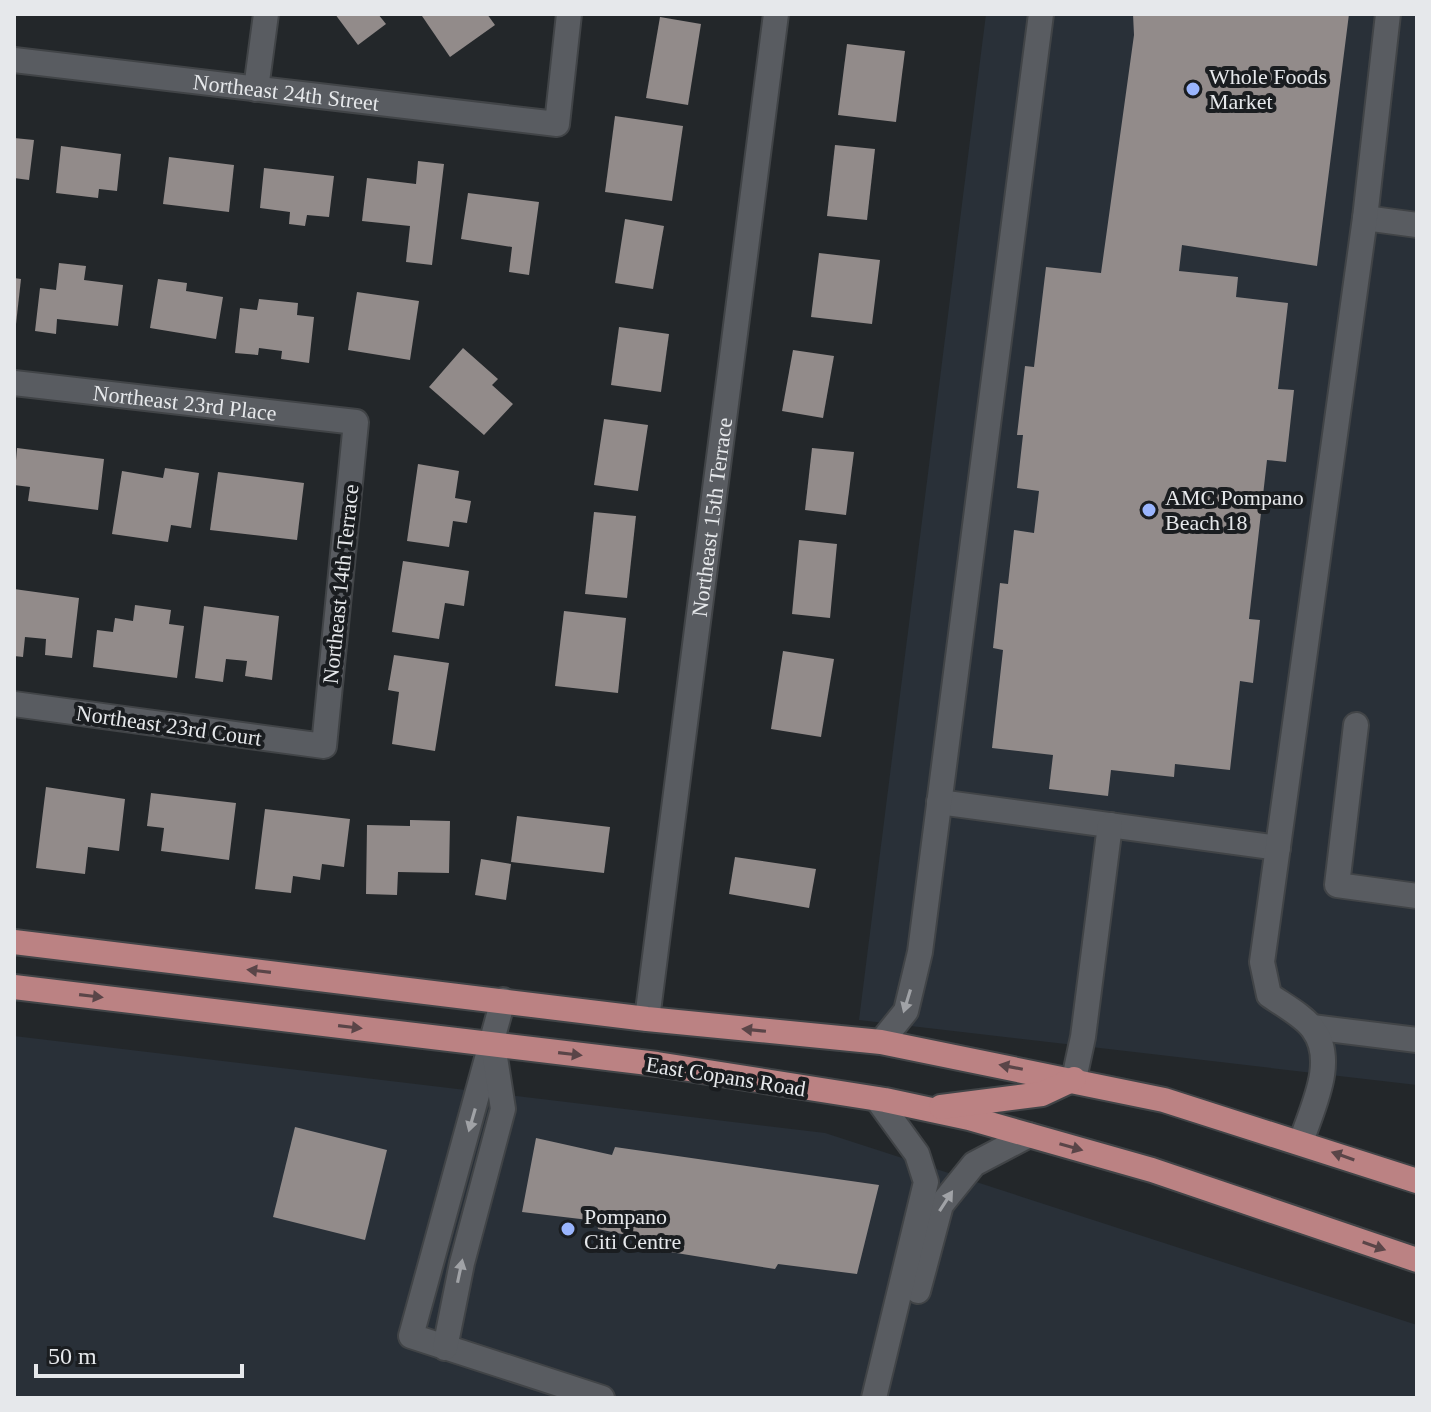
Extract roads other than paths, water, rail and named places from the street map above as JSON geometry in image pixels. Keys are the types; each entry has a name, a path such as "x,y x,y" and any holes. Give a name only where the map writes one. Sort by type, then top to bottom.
{"main road":[{"name":"East Copans Road","path":"14,942 647,1019 881,1042 1074,1079 1164,1100 1417,1181"},
{"path":"14,961 55,947"},
{"name":"East Copans Road","path":"14,987 657,1064 877,1099 1029,1135 1152,1170 1417,1260"},
{"path":"927,1109 1042,1094 1074,1079"}],"street":[{"path":"256,89 266,14"},
{"name":"Northeast 24th Street","path":"14,60 557,124 569,14"},
{"name":"Northeast 15th Terrace","path":"647,1019 776,14"},
{"path":"881,1042 906,1011 920,952 1041,14"},
{"path":"1301,1142 1321,1080 1324,1049 1312,1027 1269,995 1262,962 1365,218 1388,14"},
{"path":"1365,218 1417,225"},
{"name":"Northeast 23rd Place","path":"14,383 356,422"},
{"name":"Northeast 14th Terrace","path":"324,746 356,422"},
{"name":"Northeast 23rd Court","path":"14,704 324,746"},
{"path":"1356,725 1337,885 1417,896"},
{"path":"939,802 1278,848"},
{"path":"1074,1079 1083,1037 1110,825"},
{"path":"503,1000 411,1336 602,1398"},
{"path":"1312,1027 1417,1040"},
{"path":"445,1348 462,1263 503,1109 493,1044"},
{"path":"874,1398 926,1182 917,1154 877,1099"},
{"path":"895,1321 916,1298 941,1205 974,1164 1029,1135"}],"place":[{"name":"Whole Foods Market","path":"1193,89"},
{"name":"AMC Pompano Beach 18","path":"1149,510"},
{"name":"Pompano Citi Centre","path":"568,1229"}]}
